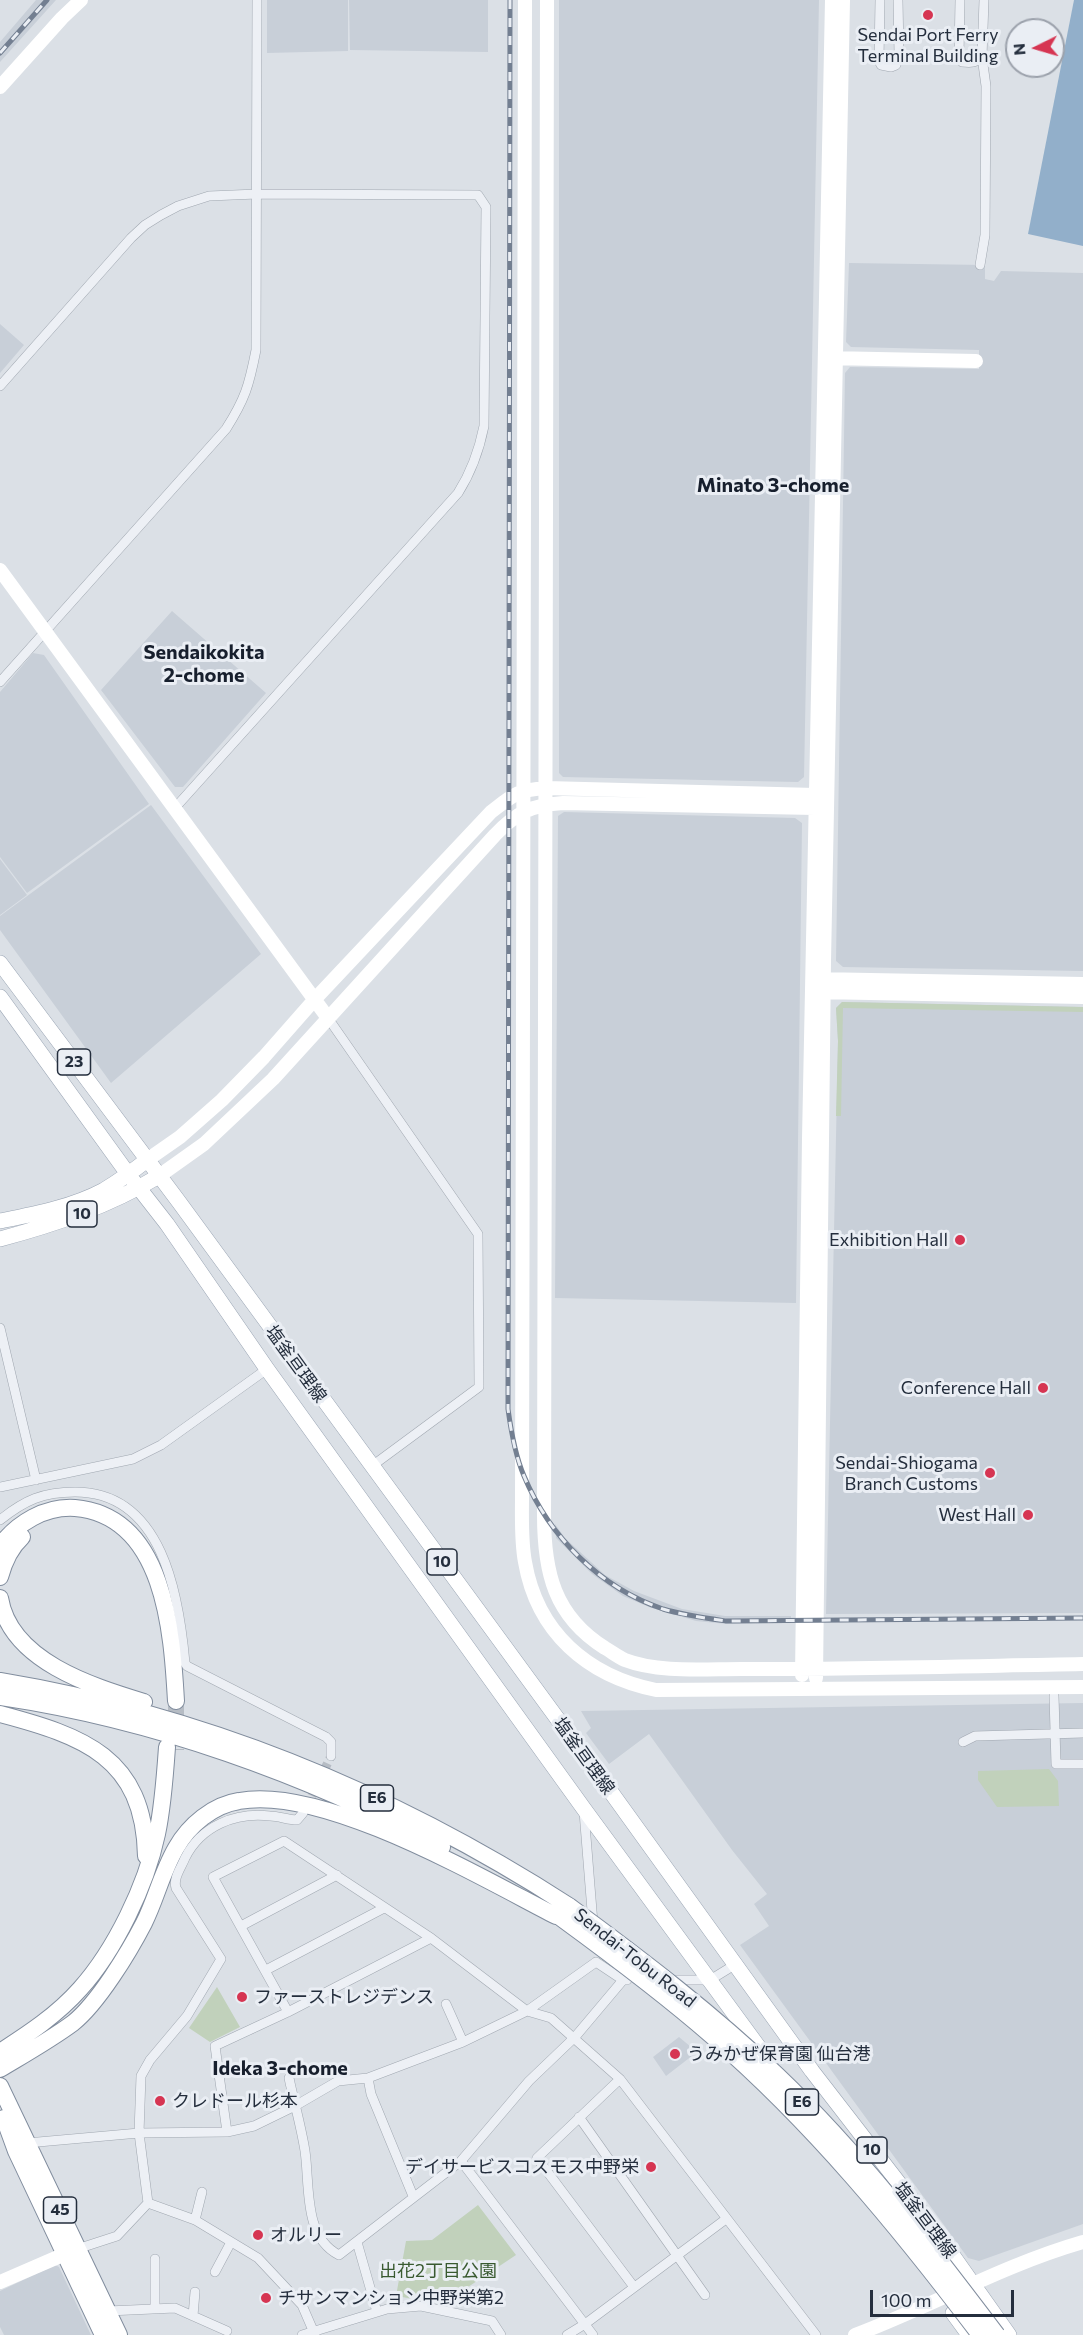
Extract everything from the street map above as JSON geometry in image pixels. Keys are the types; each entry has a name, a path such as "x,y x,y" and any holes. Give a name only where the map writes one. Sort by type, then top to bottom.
{"highway":[{"path":"0,1546 28,1519 42,1513 69,1508 110,1518 132,1534 147,1558 159,1585 172,1650 171,1699 152,1593 137,1558 128,1544 115,1533 105,1526 82,1518 57,1519 41,1524 29,1530 15,1545 4,1562 0,1577"},
{"path":"0,1598 11,1630 30,1650 51,1665 99,1686 247,1737 303,1766"},
{"name":"E6","path":"0,1681 97,1701 171,1738"},
{"name":"E6","path":"0,1697 95,1716 171,1738"},
{"path":"0,1714 67,1734 97,1750 109,1760 120,1772 136,1801 146,1839 146,1869"},
{"path":"0,2052 26,2036 74,1995 106,1956 136,1897 146,1869 160,1816 171,1738"},
{"path":"156,1890 172,1794 171,1738"},
{"name":"Sendai-Tobu Road","path":"171,1738 247,1744 303,1766 410,1814 514,1871 562,1914 714,2037 769,2089 870,2198 980,2335"},
{"name":"Sendai-Tobu Road","path":"171,1738 243,1759 362,1807 467,1861 640,1958 778,2076 880,2188 997,2335"},
{"path":"0,2069 75,2022 97,1998 144,1923 176,1847 198,1821 210,1812 239,1801 274,1800 321,1808 357,1821 562,1914"},
{"path":"0,2037 26,2036"},
{"name":"45","path":"0,2086 27,2143 72,2251 103,2335"},
{"name":"45","path":"0,2111 4,2131 108,2311 119,2335"}],"main road":[{"name":"23","path":"0,963 147,1160"},
{"name":"23","path":"0,997 128,1174"},
{"name":"10","path":"0,1221 44,1212 81,1200 104,1190 147,1160"},
{"name":"塩釜亘理線","path":"147,1160 812,2071 932,2226 1009,2335"},
{"name":"塩釜亘理線","path":"128,1174 167,1224 267,1369 584,1809 969,2335"},
{"name":"10","path":"0,1239 95,1209 159,1176"}],"street":[{"path":"0,87 81,0"},
{"path":"0,682 226,429 243,403 256,350 257,0"},
{"path":"525,0 522,1509 524,1559 529,1583 549,1626 571,1650 614,1678 634,1686 656,1690 1083,1687"},
{"path":"547,0 544,1515 545,1555 550,1581 562,1606 579,1628 592,1640 624,1659 660,1668 1083,1664"},
{"path":"829,358 831,0"},
{"path":"809,1689 819,802 829,358 843,0"},
{"path":"880,0 879,61 884,66 896,65 899,54 898,0"},
{"path":"960,0 959,57 962,62 975,62 982,57"},
{"path":"980,265 985,235 987,86 982,57 984,0"},
{"path":"0,386 145,225 178,206 223,195 257,194 478,195 486,207 484,426 479,452 470,474 458,493 174,809"},
{"path":"829,358 976,361"},
{"path":"0,570 315,999 478,1234 479,1387 372,1466"},
{"path":"147,1160 180,1137 222,1100 491,812 508,798 525,789 546,788 819,802"},
{"path":"159,1176 204,1144 273,1079 502,828 524,810 563,802 819,802"},
{"path":"818,986 1083,984"},
{"path":"818,986 1083,997"},
{"path":"0,1328 36,1480"},
{"path":"0,1487 133,1459 161,1445 267,1369"},
{"path":"0,1520 15,1508 46,1494 92,1494 118,1504 148,1531 166,1562 178,1603 187,1666 326,1737 331,1742 331,1756"},
{"path":"1054,1696 1056,1764 1083,1764"},
{"path":"963,1742 975,1736 1083,1733"},
{"path":"584,1809 596,1962"},
{"path":"0,2282 72,2251 117,2236 148,2203 140,2133 141,2076 150,2060 187,2016 221,1959 175,1884 194,1843 217,1824 243,1816 258,1815 297,1820 303,1813"},
{"path":"288,2012 213,1877 284,1841 431,1938 527,2011 551,2018 575,2037 620,2079 816,2335"},
{"path":"241,1926 337,1875"},
{"path":"266,1970 384,1908"},
{"path":"226,2132 214,2046 288,2012 431,1938"},
{"path":"596,1962 623,1980 710,1980 736,1964"},
{"path":"27,2143 140,2133 226,2132 254,2126 338,2081 368,2078 464,2042 527,2011 596,1962"},
{"path":"289,2078 305,2151 307,2198 321,2242 328,2250 339,2255 460,2161 529,2080 575,2037 623,1980"},
{"path":"446,2004 464,2042"},
{"path":"368,2078 371,2094 413,2196"},
{"path":"620,2079 537,2158 634,2287"},
{"path":"579,2117 705,2295"},
{"path":"460,2161 593,2335"},
{"path":"195,2220 201,2192"},
{"path":"148,2203 195,2220 258,2258 302,2305 314,2333"},
{"path":"567,2335 726,2219"},
{"path":"215,2272 231,2242"},
{"path":"357,2242 376,2312"},
{"path":"855,2335 872,2332 1016,2265 1083,2242"},
{"path":"155,2259 155,2309"},
{"path":"193,2316 195,2292"},
{"path":"302,2335 387,2309 421,2306 492,2321 501,2335"},
{"path":"108,2311 174,2308 227,2331"}],"shaded area":[{"path":"36,0 56,0 0,62 0,42"},
{"path":"267,0 348,0 348,51 267,53"},
{"path":"349,0 488,0 488,52 350,50"},
{"path":"559,0 819,0 804,777 798,782 563,777 559,773"},
{"path":"849,263 985,265 985,279 994,281 1001,271 1083,273 1083,971 843,967 836,961 845,373 850,367 979,369 979,350 851,347 846,342"},
{"path":"0,324 24,345 0,373"},
{"path":"172,611 266,693 183,787 175,787 101,690"},
{"path":"33,653 44,655 149,804 27,893 0,857 0,692"},
{"path":"151,805 261,954 111,1083 0,930 0,916"},
{"path":"564,812 795,818 802,823 796,1303 555,1298 558,816"},
{"path":"0,859 27,895 0,915"},
{"path":"842,1002 1083,1007 1083,1613 826,1614 838,1041 836,1008"},
{"path":"555,1524 565,1538 605,1575 634,1591 682,1609 725,1616 791,1616 791,1623 727,1624 696,1621 649,1607 623,1596 592,1574 556,1538"},
{"path":"1083,1703 1083,2224 979,2261 968,2258 740,1945 769,1926 754,1904 767,1894 732,1850 649,1734 609,1764 586,1733 591,1728 581,1711"},
{"name":"うみかぜ保育園 仙台港","path":"679,2037 697,2052 666,2076 653,2057"},
{"path":"55,2265 59,2267 91,2335 4,2335 0,2327 0,2291"}],"green space":[{"path":"842,1002 1083,1007 1083,1012 843,1008 841,1116 836,1116 838,1041 836,1008"},
{"path":"1049,1769 1058,1781 1059,1806 997,1807 978,1780 978,1771"},
{"path":"217,1987 240,2027 210,2042 189,2028"},
{"name":"出花2丁目公園","path":"478,2205 516,2255 465,2289 455,2306 396,2296 406,2241 432,2240"}],"water":[{"path":"1074,0 1083,0 1083,246 1028,234 1059,78 1065,78 1065,46"}],"tunnel":[{"path":"176,1701 176,1750"},
{"path":"306,1808 331,1756"}],"railway":[{"path":"0,53 47,0"},
{"path":"510,0 508,1409 521,1468 547,1519 579,1557 618,1588 663,1609 726,1621 1083,1618"}],"place":[{"name":"Sendai Port Ferry Terminal Building","path":"928,15"},
{"name":"Exhibition Hall","path":"960,1240"},
{"name":"Conference Hall","path":"1043,1388"},
{"name":"Sendai-Shiogama Branch Customs","path":"990,1473"},
{"name":"West Hall","path":"1028,1515"},
{"name":"ファーストレジデンス","path":"242,1997"},
{"name":"うみかぜ保育園 仙台港","path":"675,2054"},
{"name":"クレドール杉本","path":"160,2101"},
{"name":"デイサービスコスモス中野栄","path":"651,2167"},
{"name":"オルリー","path":"258,2235"},
{"name":"チサンマンション中野栄第2","path":"266,2298"}],"district":[{"name":"Minato 3-chome","path":"773,485"},
{"name":"Sendaikokita 2-chome","path":"204,664"},
{"name":"Ideka 3-chome","path":"280,2068"}]}
